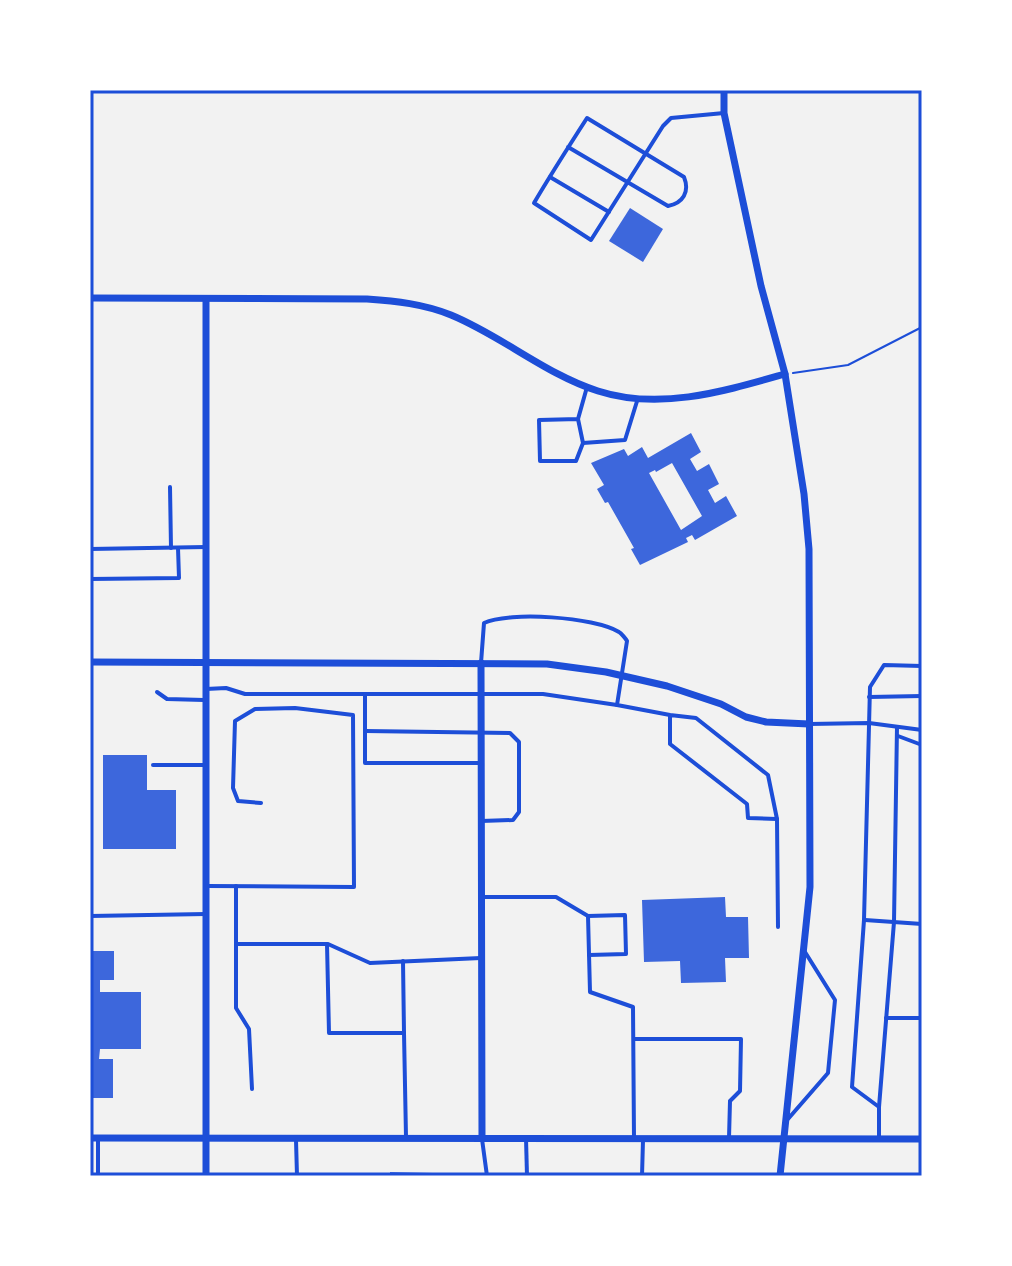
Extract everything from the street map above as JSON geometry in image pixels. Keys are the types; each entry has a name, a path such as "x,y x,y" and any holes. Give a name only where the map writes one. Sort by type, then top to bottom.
{"street":[{"path":"724,90 724,113 761,286 785,374 804,494 809,549 810,887 780,1176"},
{"path":"90,298 367,299 423,306 454,316 587,387 638,398 685,398 785,374"},
{"path":"206,299 206,1176"},
{"path":"90,662 547,664 621,675 667,686 766,722 809,724"},
{"path":"481,663 482,1137"},
{"path":"94,1138 922,1139"}],"lane":[{"path":"568,147 627,183 668,206 680,202 684,196 687,190 684,177 646,154 587,118 568,147 534,203 591,240 627,183 646,154 671,118 724,113"},
{"path":"550,177 609,212"},
{"path":"578,419 539,420 540,461 576,461 583,443 578,419 587,387"},
{"path":"583,443 625,440 638,398"},
{"path":"170,487 171,548"},
{"path":"90,549 206,547"},
{"path":"90,579 179,578 178,548"},
{"path":"481,663 484,623 493,619 551,618 592,623 620,632 627,641 617,705"},
{"path":"879,1107 852,1087 864,920 869,697 870,687 884,665 922,666"},
{"path":"206,689 226,688 245,694 543,694 696,718 768,775 777,819 778,927"},
{"path":"157,692 167,699 206,700"},
{"path":"365,694 365,763 481,763"},
{"path":"869,697 922,696"},
{"path":"206,886 354,887 353,715 295,708 255,709 235,721 233,788 238,801 261,803"},
{"path":"670,715 670,744 747,804 748,818 777,819"},
{"path":"809,724 869,723 922,730"},
{"path":"879,1139 894,922 897,727"},
{"path":"365,731 510,733 519,742 519,812 513,820 481,821"},
{"path":"897,736 922,745"},
{"path":"153,765 206,765"},
{"path":"236,886 236,1008 249,1029 252,1089"},
{"path":"481,897 556,897 588,916 625,915 626,954 589,955"},
{"path":"90,916 206,914"},
{"path":"588,916 590,992 633,1007 642,1176"},
{"path":"864,920 922,924"},
{"path":"236,944 327,944 370,963 481,958"},
{"path":"327,944 329,1033 404,1033"},
{"path":"786,1121 828,1073 835,1000 804,950"},
{"path":"403,961 406,1137"},
{"path":"886,1018 922,1018"},
{"path":"634,1039 741,1039 740,1091 730,1101 729,1138"},
{"path":"482,1137 487,1176"},
{"path":"526,1137 527,1176"},
{"path":"94,1138 98,1176"},
{"path":"296,1138 297,1176"}],"path":[{"path":"785,374 848,365 922,327"}],"building":[{"path":"630,208 663,229 643,262 609,241"},
{"path":"691,433 701,452 690,459 697,471 709,464 719,484 708,490 715,503 726,496 737,516 695,540 692,535 686,538 688,542 640,565 608,502 605,503 597,489 604,485 591,463 624,449 628,456 642,447 648,458","holes":["672,463 702,516 681,530 649,473"]},
{"path":"103,755 147,755 147,790 176,790 176,849 103,849"},
{"path":"725,897 726,917 748,917 749,958 725,958 726,982 681,983 680,961 644,962 642,900"},
{"path":"90,951 114,951 114,980 100,980 100,992 141,992 141,1049 100,1049 99,1059 113,1059 113,1098 90,1098"},
{"path":"390,1172 433,1173 433,1176 390,1176"}]}
